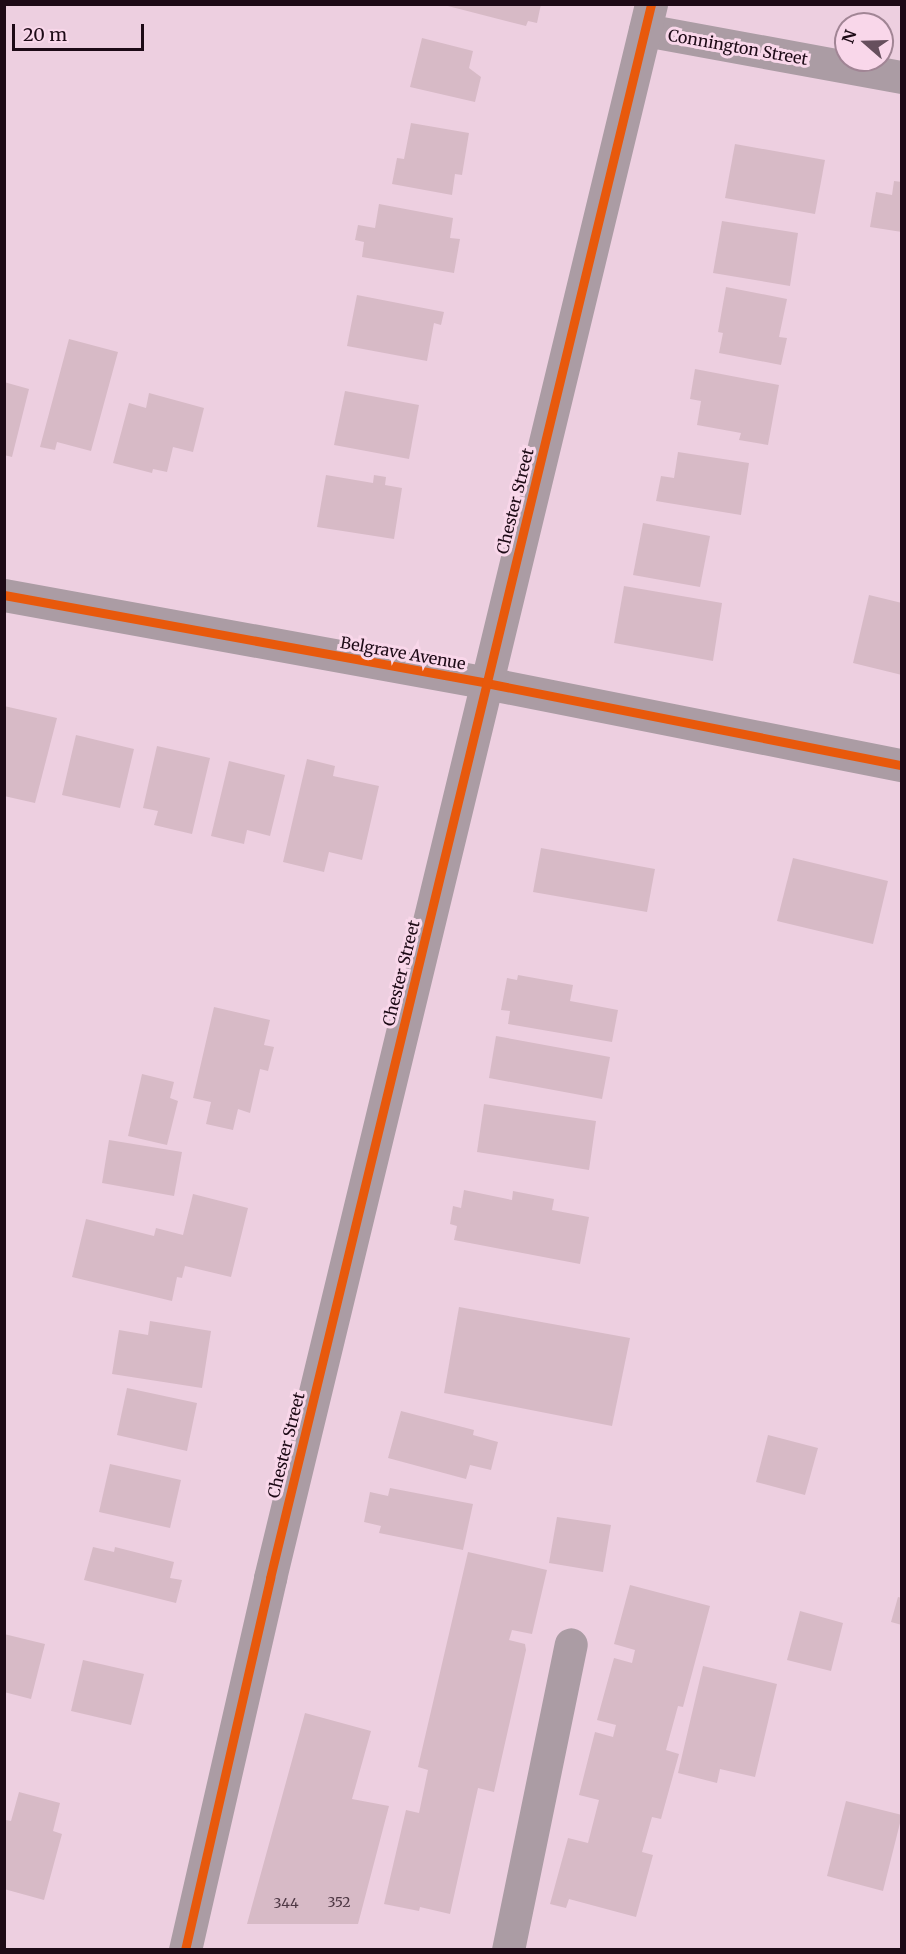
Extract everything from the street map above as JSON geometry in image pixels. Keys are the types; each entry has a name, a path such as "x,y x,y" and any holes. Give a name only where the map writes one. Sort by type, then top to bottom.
{"street":[{"name":"Connington Street","path":"648,17 902,77"},
{"name":"Chester Street","path":"185,1950 272,1567 648,17"},
{"name":"Belgrave Avenue","path":"4,596 486,683 902,765"},
{"path":"508,1950 571,1644"}],"building":[{"path":"541,4 537,23 528,21 526,26 444,5"},
{"path":"422,38 473,51 469,68 481,77 475,102 410,87"},
{"path":"411,123 469,133 462,175 455,174 452,195 392,184 397,158 404,159"},
{"path":"735,144 825,160 815,214 725,198"},
{"path":"894,181 902,182 902,232 870,227 876,192 892,195"},
{"path":"379,204 453,218 450,238 460,239 454,273 362,257 364,242 355,240 358,225 375,228"},
{"path":"722,221 798,233 790,286 713,273"},
{"path":"726,287 787,299 779,337 787,338 781,365 719,353 723,333 718,332"},
{"path":"357,295 444,312 441,325 434,323 427,361 347,346"},
{"path":"69,339 118,352 91,451 57,442 55,450 40,447"},
{"path":"695,369 779,385 768,445 739,440 741,433 697,425 701,401 690,399"},
{"path":"4,382 29,389 12,457 4,455"},
{"path":"345,391 419,405 409,459 334,445"},
{"path":"149,393 204,408 193,452 173,447 167,472 153,469 152,473 113,463 129,403 146,408"},
{"path":"678,452 749,463 741,515 656,501 661,476 674,478"},
{"path":"326,475 373,483 374,475 386,477 385,485 402,488 394,539 317,527"},
{"path":"643,523 710,536 700,587 633,575"},
{"path":"624,586 722,603 713,661 614,643"},
{"path":"869,595 902,603 902,675 853,663"},
{"path":"4,706 57,718 35,803 4,796"},
{"path":"76,735 134,749 120,808 62,795"},
{"path":"157,746 210,758 192,834 154,825 158,811 143,808"},
{"path":"307,759 335,766 333,776 379,786 362,860 329,852 324,872 283,862"},
{"path":"229,761 285,775 270,836 247,830 244,844 211,836"},
{"path":"541,848 655,869 647,912 533,892"},
{"path":"793,858 888,881 873,944 777,921"},
{"path":"518,975 573,985 570,1001 618,1010 612,1042 508,1024 510,1011 501,1010 507,978 517,980"},
{"path":"214,1007 270,1020 264,1045 274,1047 268,1071 260,1069 250,1113 238,1109 233,1130 206,1124 211,1102 193,1098"},
{"path":"496,1036 610,1057 602,1099 489,1078"},
{"path":"142,1074 174,1082 170,1098 178,1101 167,1145 128,1136"},
{"path":"484,1104 596,1121 589,1170 477,1152"},
{"path":"109,1140 182,1152 174,1196 102,1183"},
{"path":"464,1190 512,1200 513,1191 554,1199 552,1210 589,1217 580,1264 454,1240 457,1226 450,1224 453,1206 461,1208"},
{"path":"193,1194 248,1208 231,1277 185,1266 182,1278 177,1277 172,1301 72,1277 86,1219 154,1236 156,1228 183,1235"},
{"path":"459,1307 630,1338 612,1426 444,1393"},
{"path":"150,1321 211,1331 202,1388 112,1374 119,1330 148,1335"},
{"path":"127,1388 197,1403 187,1451 117,1435"},
{"path":"401,1411 474,1430 473,1435 498,1442 491,1470 470,1465 466,1479 388,1458"},
{"path":"768,1435 818,1448 805,1495 756,1482"},
{"path":"110,1464 181,1480 170,1528 99,1512"},
{"path":"390,1488 473,1504 463,1550 379,1533 381,1526 364,1522 370,1492 388,1496"},
{"path":"557,1517 611,1525 603,1572 549,1563"},
{"path":"93,1547 114,1552 115,1547 174,1562 170,1578 182,1580 176,1603 84,1580"},
{"path":"468,1552 547,1570 532,1634 512,1630 509,1640 525,1644 526,1650 494,1792 478,1788 450,1914 420,1907 419,1911 384,1904 406,1810 419,1813 428,1770 418,1767"},
{"path":"630,1585 710,1606 683,1707 678,1706 666,1750 679,1754 661,1819 652,1817 642,1852 653,1855 636,1917 569,1899 566,1908 550,1904 568,1838 588,1843 599,1800 579,1795 595,1732 613,1737 616,1725 597,1720 614,1658 632,1663 635,1650 614,1644"},
{"path":"898,1597 902,1598 902,1625 891,1622"},
{"path":"800,1611 843,1623 831,1671 787,1660"},
{"path":"4,1634 45,1644 31,1699 4,1692"},
{"path":"83,1660 144,1674 131,1725 71,1711"},
{"path":"703,1666 777,1684 755,1777 720,1769 717,1783 678,1773"},
{"path":"305,1713 371,1731 352,1799 389,1806 358,1924 247,1924"},
{"path":"19,1792 60,1803 53,1831 62,1834 44,1900 4,1889 4,1827 6,1820 11,1821"},
{"path":"846,1801 902,1815 883,1891 827,1876"}],"cycle path":[{"path":"185,1950 270,1578 651,4"},
{"path":"4,595 486,683 902,765"}]}
